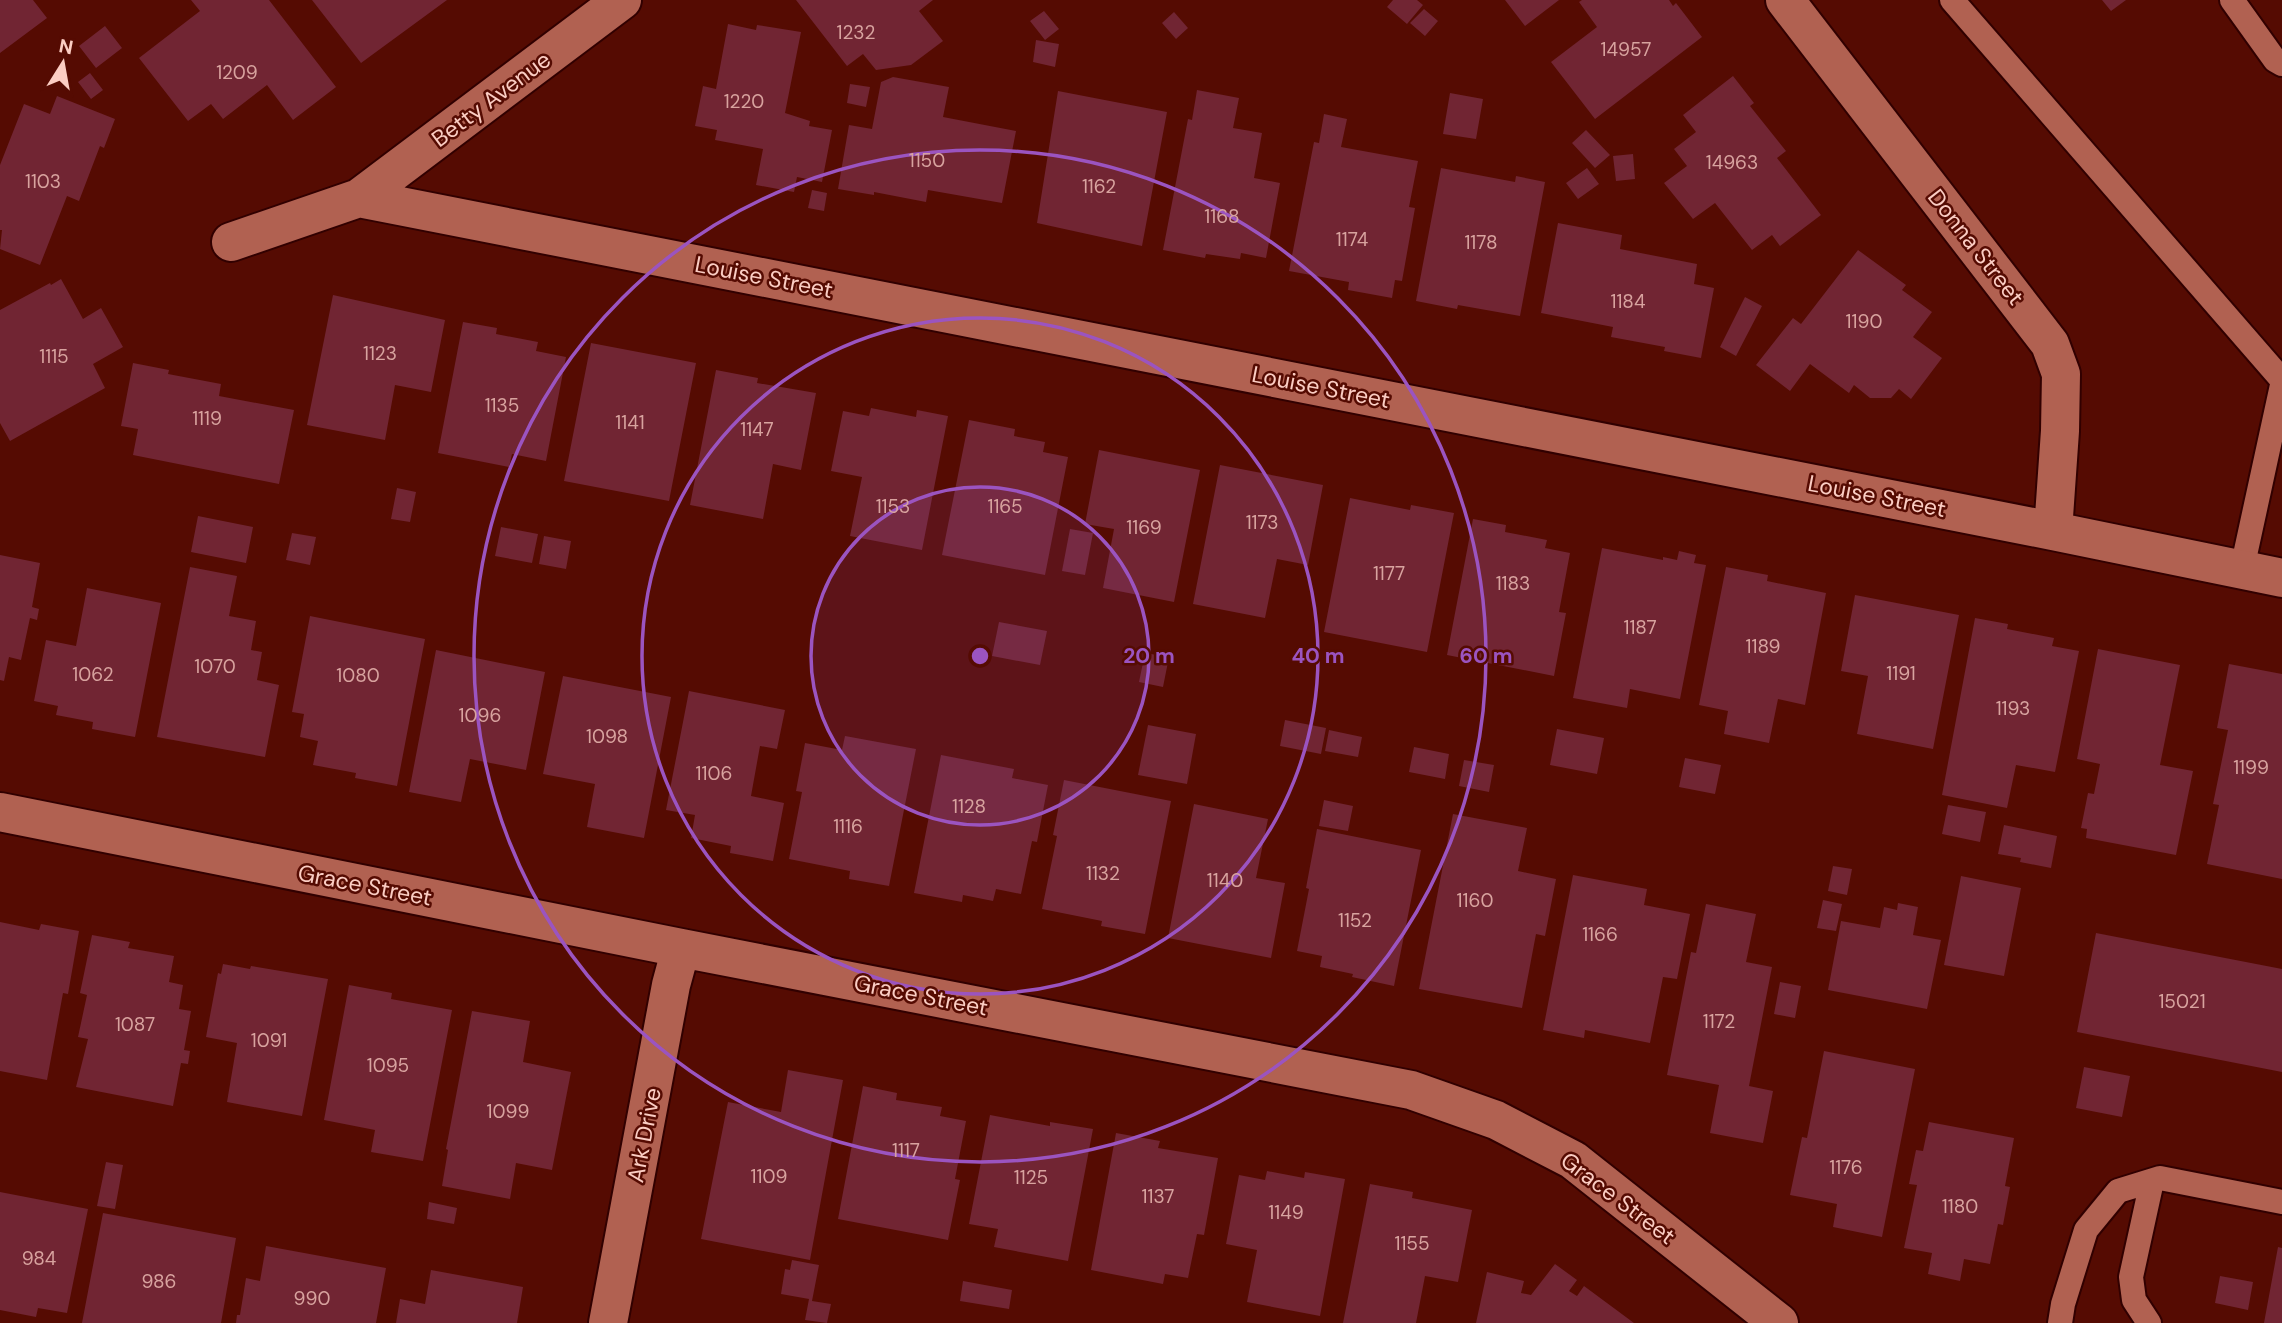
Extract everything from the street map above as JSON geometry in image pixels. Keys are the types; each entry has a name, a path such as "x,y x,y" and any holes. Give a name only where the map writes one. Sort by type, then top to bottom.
{"street":[{"name":"Betty Avenue","path":"359,198 622,0"},
{"name":"Donna Street","path":"1785,0 2050,344 2061,374 2053,531"},
{"path":"231,242 359,198"},
{"name":"Louise Street","path":"359,198 2282,578"},
{"name":"Grace Street","path":"0,812 1410,1090 1496,1120 1573,1160 1779,1323"},
{"name":"Ark Drive","path":"608,1323 671,985 681,948"}],"lane":[{"path":"1952,0 2282,382 2242,569"},
{"path":"2232,0 2275,60 2282,64"},
{"path":"2060,1323 2063,1304 2086,1230 2118,1191 2160,1178 2282,1202"},
{"path":"2149,1323 2134,1300 2131,1277 2152,1181"}],"building":[{"path":"0,0 33,0 47,18 0,53"},
{"path":"191,0 269,0 336,87 293,120 267,85 223,119 211,104 188,121 139,58 200,11"},
{"path":"312,0 447,0 361,63"},
{"path":"796,0 933,0 919,11 943,41 911,65 876,70 863,54 847,66"},
{"path":"1393,0 1417,0 1423,5 1407,24 1387,7"},
{"path":"1505,0 1559,0 1525,26"},
{"path":"1669,0 1673,6 1676,3 1702,37 1595,119 1551,62 1597,27 1579,2"},
{"path":"2102,0 2126,0 2111,11"},
{"path":"1424,9 1438,21 1425,36 1410,23"},
{"path":"1044,11 1059,29 1045,40 1030,21"},
{"path":"1174,12 1188,28 1176,39 1162,23"},
{"path":"728,24 756,30 757,25 801,32 785,113 810,121 809,126 832,130 822,182 797,177 794,192 756,185 763,149 715,140 717,130 695,126 703,86 716,89"},
{"path":"105,26 122,48 96,68 79,46"},
{"path":"1036,40 1059,44 1055,67 1033,62"},
{"path":"90,73 103,90 91,99 78,82"},
{"path":"1733,76 1754,103 1750,106 1786,151 1777,158 1821,215 1780,246 1772,235 1752,250 1715,203 1693,219 1664,183 1687,166 1674,149 1696,132 1683,115"},
{"path":"893,77 949,87 943,117 1016,131 1002,203 928,190 926,202 874,192 874,195 838,189 849,125 872,129 881,82"},
{"path":"850,84 870,87 866,107 847,103"},
{"path":"1197,90 1239,98 1233,128 1262,133 1254,178 1280,183 1266,258 1241,253 1240,259 1206,254 1205,258 1163,250 1188,119 1192,120"},
{"path":"1058,91 1167,112 1142,246 1037,223"},
{"path":"1450,93 1483,99 1476,139 1443,134"},
{"path":"57,96 115,119 104,148 100,146 79,201 67,196 40,265 0,249 0,165 24,104 50,114"},
{"path":"1324,114 1347,119 1341,147 1418,161 1409,207 1415,208 1402,281 1395,280 1392,298 1348,290 1349,282 1289,271 1314,142 1319,143"},
{"path":"1586,130 1610,155 1595,168 1572,143"},
{"path":"1633,154 1635,179 1616,181 1613,156"},
{"path":"1441,168 1515,182 1516,176 1545,182 1520,316 1416,301"},
{"path":"1587,168 1599,184 1578,199 1566,183"},
{"path":"812,190 827,193 824,211 808,208"},
{"path":"1558,223 1622,235 1620,249 1697,264 1694,284 1714,288 1701,358 1664,351 1665,347 1611,337 1613,327 1541,313"},
{"path":"1858,250 1906,285 1902,290 1932,312 1913,337 1942,358 1911,399 1899,389 1891,398 1870,398 1854,385 1849,393 1810,364 1790,391 1756,365 1793,318 1801,324"},
{"path":"61,279 83,319 101,308 123,347 93,364 105,388 10,441 0,423 0,310"},
{"path":"333,295 445,320 431,392 395,385 385,440 307,425"},
{"path":"1745,297 1762,306 1736,356 1720,347"},
{"path":"463,322 497,328 496,334 538,342 536,351 566,357 546,461 512,454 509,467 438,453"},
{"path":"591,343 696,363 669,501 564,481"},
{"path":"133,363 169,370 168,374 221,384 219,396 294,410 279,484 133,455 138,429 121,426"},
{"path":"716,370 758,378 757,383 816,393 801,470 773,464 763,519 690,505"},
{"path":"871,408 916,417 917,410 948,416 922,550 850,536 862,477 831,471 843,411 869,416"},
{"path":"969,420 1015,429 1014,436 1045,442 1043,452 1068,457 1045,575 942,555"},
{"path":"1099,450 1200,470 1174,602 1103,588 1114,529 1085,524"},
{"path":"1220,465 1323,485 1308,565 1277,559 1265,618 1193,604"},
{"path":"397,488 416,492 410,522 391,519"},
{"path":"1350,498 1410,510 1411,505 1454,513 1427,652 1324,632"},
{"path":"198,516 253,527 246,563 191,552"},
{"path":"1473,519 1506,525 1505,532 1547,540 1545,548 1570,553 1559,612 1566,613 1554,676 1447,655"},
{"path":"501,527 538,534 532,563 495,556"},
{"path":"1070,529 1093,533 1085,575 1062,571"},
{"path":"292,533 316,537 310,565 286,560"},
{"path":"544,536 571,541 566,569 539,564"},
{"path":"1602,548 1663,560 1663,557 1677,560 1679,551 1696,555 1694,563 1706,565 1680,699 1630,689 1627,708 1573,698"},
{"path":"0,555 40,563 32,607 39,609 37,620 30,618 21,660 9,657 4,681 0,680"},
{"path":"190,567 237,576 229,616 256,621 251,650 262,652 257,680 279,685 265,757 157,737"},
{"path":"1726,567 1768,575 1767,581 1826,593 1805,705 1778,699 1769,743 1724,734 1728,711 1699,705"},
{"path":"87,588 161,603 135,737 92,729 93,722 56,715 58,706 34,701 46,640 76,646"},
{"path":"1855,595 1959,615 1933,749 1857,734 1868,676 1841,671"},
{"path":"310,616 425,639 397,786 355,778 356,773 313,765 318,741 300,737 304,714 292,712"},
{"path":"1975,618 2008,624 2007,629 2054,638 2052,646 2079,651 2055,772 2016,765 2007,808 1942,795"},
{"path":"999,622 1047,631 1040,665 992,656"},
{"path":"2098,649 2180,665 2160,765 2193,771 2176,855 2086,838 2087,829 2081,828 2088,793 2094,794 2100,764 2077,759"},
{"path":"436,650 545,672 526,770 470,759 461,802 409,792"},
{"path":"1145,653 1169,657 1163,687 1139,682"},
{"path":"2229,664 2282,674 2282,879 2207,864 2219,805 2213,804 2228,730 2217,728"},
{"path":"563,676 671,697 644,838 587,827 595,784 543,774"},
{"path":"689,691 785,710 777,749 760,746 751,796 784,803 773,861 730,853 731,846 691,838 695,815 666,810"},
{"path":"1285,720 1326,728 1321,754 1280,746"},
{"path":"1148,725 1196,734 1187,784 1138,775"},
{"path":"1557,729 1604,738 1597,774 1550,765"},
{"path":"1329,730 1362,737 1358,757 1325,751"},
{"path":"845,736 916,749 889,886 849,879 850,871 789,859 802,792 796,791 805,743 842,750"},
{"path":"1414,747 1449,754 1445,779 1409,772"},
{"path":"941,755 1014,769 1012,778 1048,785 1037,842 1032,841 1021,894 996,889 993,901 963,895 962,902 914,893"},
{"path":"1685,758 1721,765 1715,794 1679,787"},
{"path":"1464,760 1494,765 1489,792 1459,786"},
{"path":"1064,780 1171,801 1145,934 1101,926 1102,921 1042,909 1057,836 1053,835"},
{"path":"1324,800 1353,806 1348,831 1319,826"},
{"path":"1194,804 1268,819 1256,878 1285,883 1271,958 1168,938"},
{"path":"1948,805 1986,812 1980,842 1942,834"},
{"path":"1453,814 1527,828 1518,871 1556,879 1545,936 1536,934 1522,1008 1419,989"},
{"path":"2004,825 2057,836 2051,868 2020,862 2021,858 1998,854"},
{"path":"1317,829 1421,850 1394,986 1320,967 1322,956 1297,951"},
{"path":"1833,866 1852,869 1847,895 1828,891"},
{"path":"1573,875 1647,889 1644,905 1690,914 1677,979 1663,977 1650,1043 1585,1030 1584,1038 1543,1030"},
{"path":"1961,876 2021,888 2004,976 1944,965"},
{"path":"1823,900 1842,904 1836,931 1817,928"},
{"path":"1898,903 1918,907 1913,935 1941,940 1927,1009 1828,990 1841,921 1880,928 1884,907 1897,910"},
{"path":"1706,904 1756,914 1746,962 1772,967 1749,1086 1773,1091 1763,1143 1710,1133 1719,1085 1667,1075 1691,952 1696,953"},
{"path":"0,922 39,930 41,924 79,931 68,994 63,993 47,1080 0,1071"},
{"path":"2096,933 2282,969 2282,1072 2077,1032"},
{"path":"92,935 130,942 128,948 174,956 169,982 183,985 179,1009 191,1011 184,1050 190,1051 188,1064 181,1063 173,1106 76,1087 88,1039 78,1037 87,995 80,993"},
{"path":"223,964 328,979 302,1116 227,1102 237,1043 206,1037 218,973 221,974"},
{"path":"1780,982 1801,986 1795,1018 1774,1014"},
{"path":"349,985 392,993 391,999 452,1010 423,1161 371,1152 375,1130 324,1120"},
{"path":"472,1011 530,1021 523,1062 571,1072 552,1170 516,1163 510,1199 442,1186 446,1149"},
{"path":"1824,1051 1915,1069 1882,1237 1833,1227 1837,1204 1790,1195 1802,1137 1807,1138"},
{"path":"2084,1067 2130,1076 2122,1117 2076,1108"},
{"path":"788,1070 843,1080 810,1260 701,1239 728,1102 781,1112"},
{"path":"863,1086 897,1093 896,1100 942,1107 940,1116 966,1121 955,1179 960,1180 948,1240 838,1219"},
{"path":"990,1115 1050,1126 1050,1122 1093,1129 1068,1261 994,1247 998,1229 969,1224"},
{"path":"1929,1122 2014,1138 2005,1186 2010,1187 2003,1225 1998,1224 1990,1264 1964,1259 1960,1281 1928,1274 1932,1253 1904,1248 1917,1185 1909,1184 1916,1150 1923,1151"},
{"path":"1116,1133 1160,1141 1158,1148 1218,1158 1204,1235 1197,1234 1188,1278 1165,1274 1163,1284 1091,1270"},
{"path":"106,1162 123,1165 115,1209 97,1206"},
{"path":"1267,1171 1304,1178 1305,1172 1345,1179 1320,1316 1247,1302 1257,1250 1226,1244 1239,1175 1265,1180"},
{"path":"1370,1184 1413,1192 1412,1198 1472,1210 1458,1282 1425,1276 1416,1323 1343,1323"},
{"path":"0,1192 88,1209 67,1313 38,1308 36,1317 0,1310"},
{"path":"429,1202 457,1208 454,1224 427,1219"},
{"path":"103,1213 236,1238 221,1323 82,1323"},
{"path":"266,1246 386,1268 376,1323 236,1323 237,1315 240,1315 246,1278 260,1281"},
{"path":"2278,1247 2282,1248 2282,1323 2264,1323"},
{"path":"792,1260 819,1265 812,1301 831,1304 827,1323 805,1320 809,1299 781,1294 785,1269 790,1270"},
{"path":"1555,1264 1577,1280 1569,1291 1577,1296 1584,1286 1634,1323 1476,1323 1487,1272 1524,1281 1521,1293 1531,1295"},
{"path":"431,1270 523,1287 517,1323 396,1323 400,1299 425,1304"},
{"path":"2220,1276 2253,1282 2248,1310 2215,1303"},
{"path":"963,1281 1012,1290 1009,1309 960,1301"}]}
